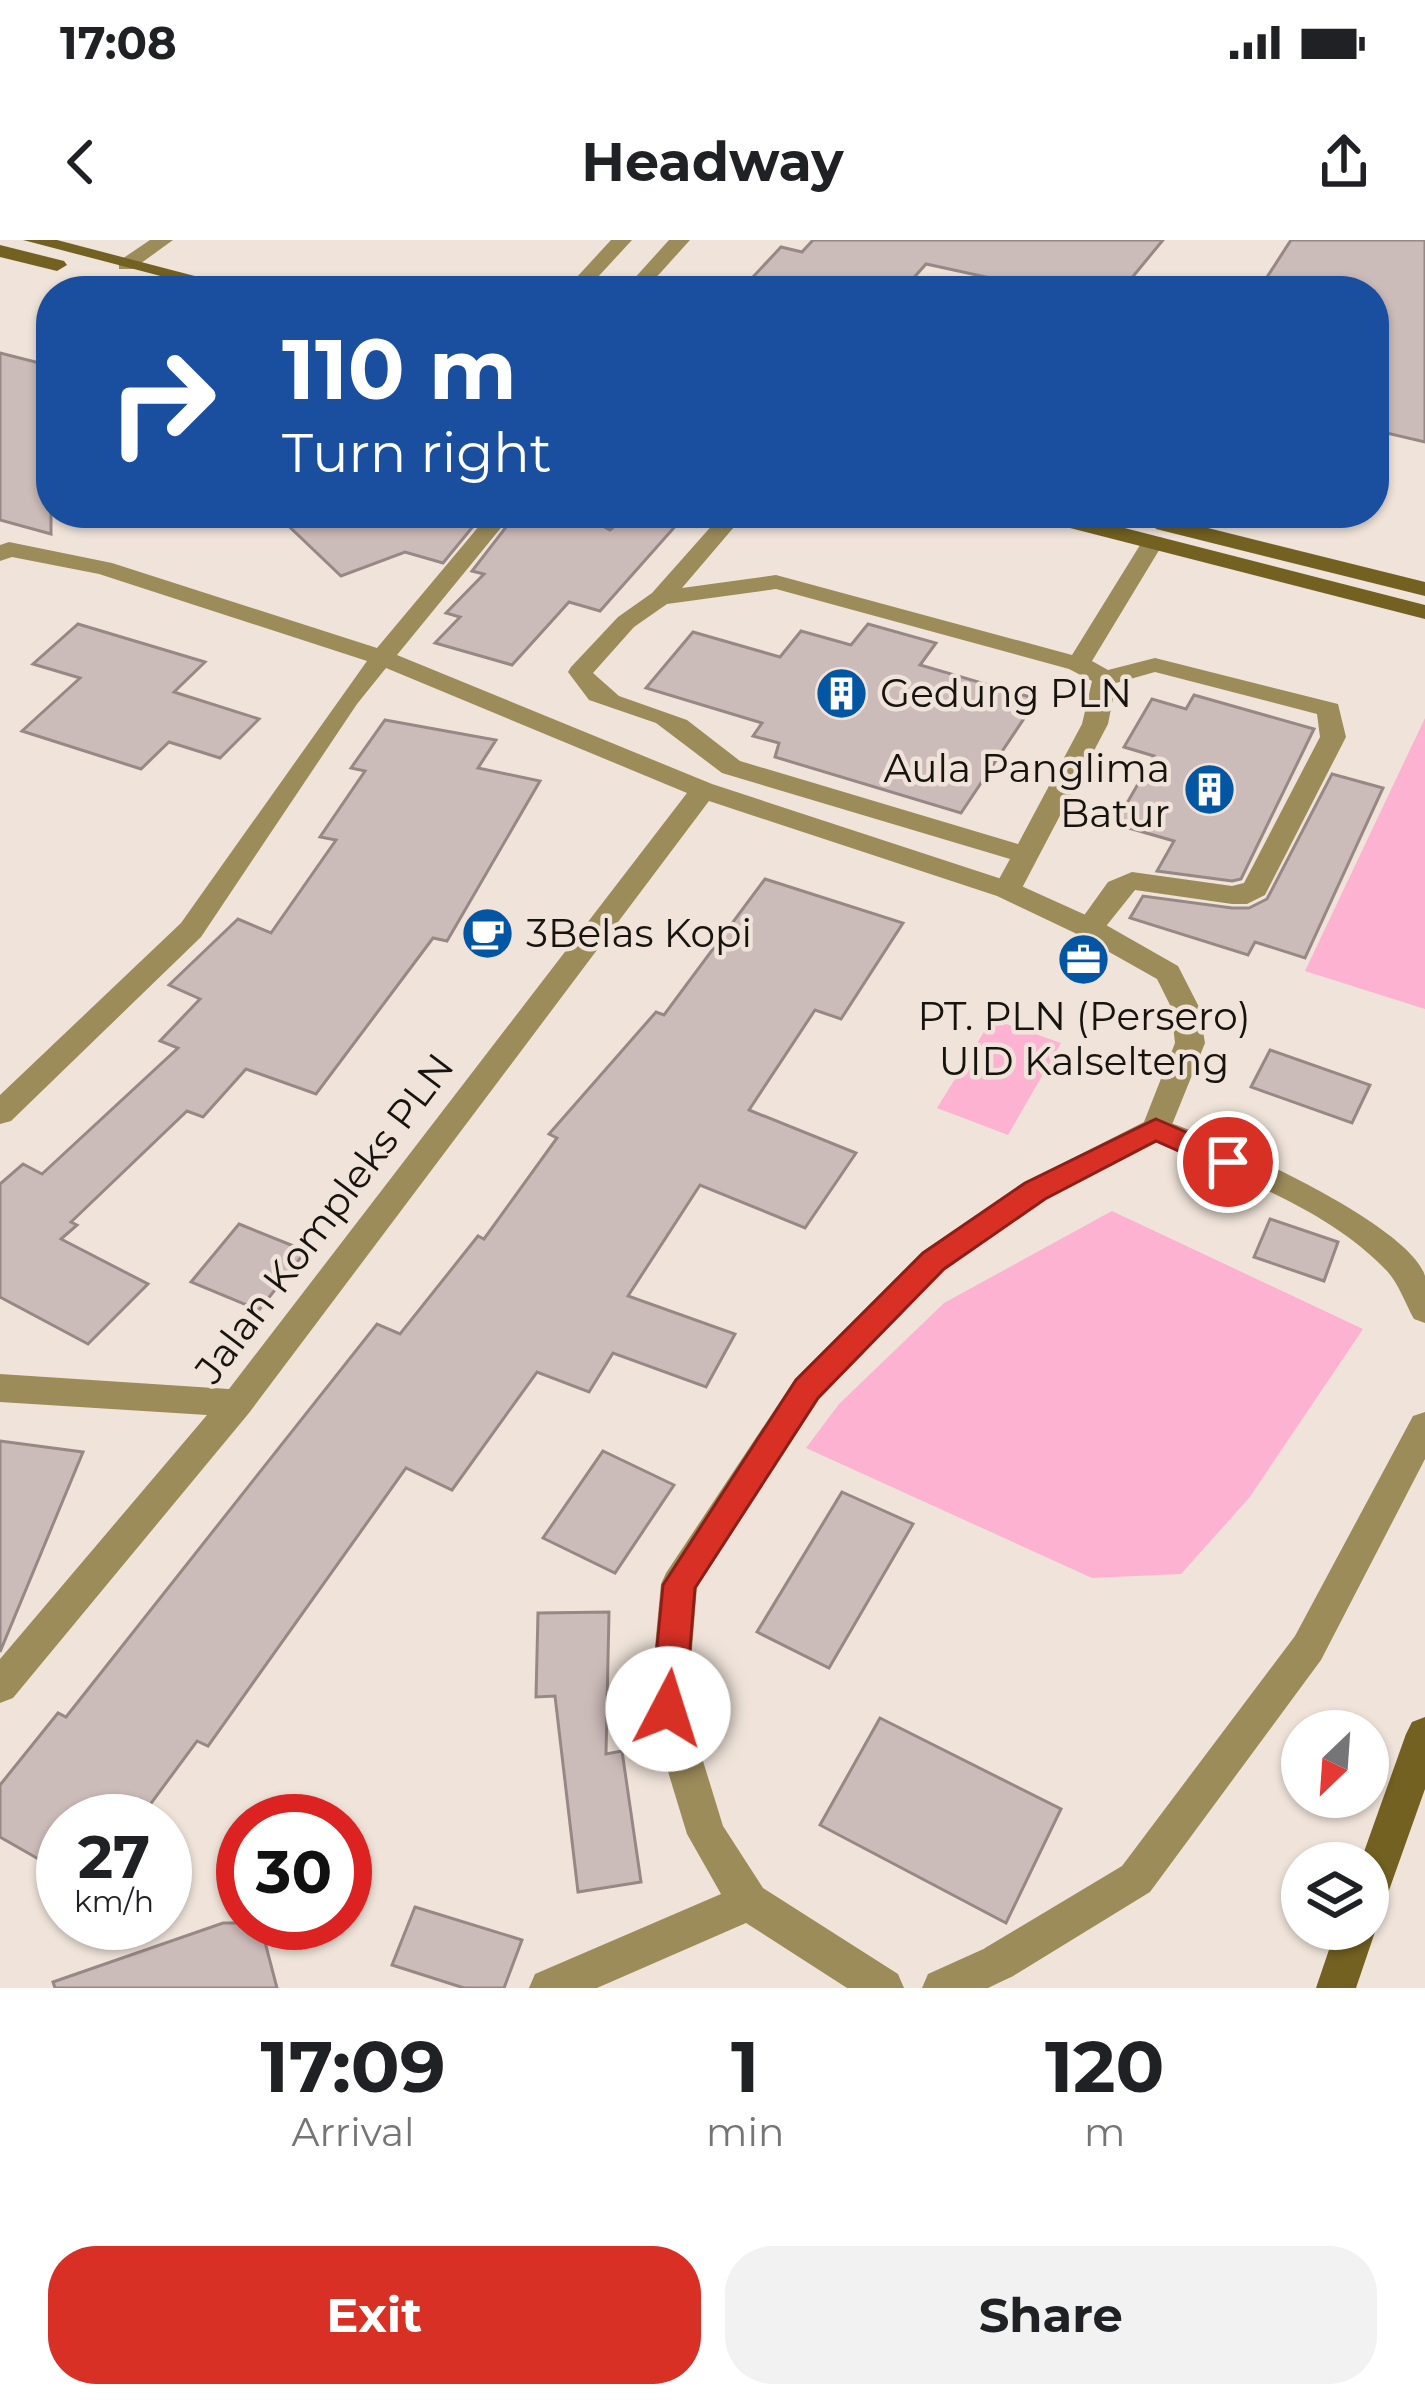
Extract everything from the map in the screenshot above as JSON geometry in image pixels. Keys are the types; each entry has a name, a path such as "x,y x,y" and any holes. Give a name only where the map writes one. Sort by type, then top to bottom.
{"main road":[{"path":"33,240 175,276"},
{"path":"0,251 101,276"},
{"path":"1129,528 1425,589"},
{"path":"1150,528 1425,612"},
{"path":"1387,1842 1425,1734"},
{"path":"1336,1988 1349,1950"}],"street":[{"path":"126,265 163,240"},
{"path":"588,276 622,240"},
{"path":"646,276 676,240"},
{"path":"0,1113 191,930 348,699 490,528"},
{"path":"722,528 660,598 626,622 584,663 580,672 595,695 677,724 694,744 730,767 1026,855"},
{"path":"1078,664 1159,533"},
{"path":"3,550 104,568 382,658 703,790 1007,890 1089,928 1168,973 1185,1007 1190,1042 1156,1130 1035,1191 933,1261 807,1389 679,1585 668,1709 706,1834 749,1902 884,1988"},
{"path":"660,598 776,582 1078,664 1105,678 1155,665 1285,694 1329,709 1333,737 1255,890 1247,896 1132,881 1118,888 1089,928"},
{"path":"1007,890 1095,724 1105,678"},
{"name":"Jalan Kompleks PLN","path":"0,1686 237,1403 703,790"},
{"path":"1156,1130 1265,1179 1360,1231 1401,1264 1425,1310"},
{"path":"0,1388 237,1403"},
{"path":"942,1988 999,1962 1136,1879 1308,1648 1425,1426"},
{"path":"549,1988 749,1902"}],"shaded area":[{"path":"1425,718 1425,1009 1305,971"},
{"path":"992,1019 1061,1043 1008,1135 937,1108"},
{"path":"1112,1211 1363,1329 1249,1498 1181,1574 1092,1578 806,1448 839,1404 944,1303"}],"building":[{"path":"813,240 1163,240 1133,276 981,276 926,264 915,276 754,276 781,247 802,252"},
{"path":"1291,240 1425,240 1425,442 1389,434 1389,276 1268,276"},
{"path":"0,353 36,362 36,528 51,528 51,534 0,520"},
{"path":"291,528 472,528 443,563 405,552 341,576"},
{"path":"505,528 674,528 600,611 569,602 512,665 435,643 460,617 446,613 484,574 472,571"},
{"path":"78,624 205,662 174,692 259,719 220,758 169,742 141,769 22,731 80,678 33,664"},
{"name":"Gedung PLN","path":"868,624 936,643 920,665 1037,699 961,813 775,757 779,743 753,736 762,723 646,688 693,632 780,657 801,631 851,645"},
{"name":"Aula Panglima Batur","path":"1194,695 1314,729 1241,879 1157,871 1174,841 1115,824 1154,756 1124,747 1152,699 1186,709"},
{"path":"385,720 496,740 478,768 540,781 447,941 433,938 316,1094 246,1069 203,1117 187,1111 71,1222 77,1225 61,1239 148,1284 88,1344 0,1297 0,1184 23,1164 42,1174 178,1048 160,1041 200,999 169,985 238,919 271,933 336,840 320,837 365,771 351,768"},
{"path":"1332,774 1383,788 1305,958 1255,942 1248,955 1130,918 1143,896 1232,908 1249,908 1267,899"},
{"path":"765,879 903,923 841,1019 815,1010 749,1110 856,1153 805,1228 700,1185 628,1296 735,1334 706,1387 613,1353 589,1392 537,1372 452,1490 406,1468 208,1746 197,1741 158,1794 36,1794 36,1858 0,1837 0,1785 58,1713 66,1717 377,1324 400,1334 478,1236 484,1239 557,1138 549,1134 656,1012 664,1015"},
{"path":"1270,1050 1370,1085 1352,1123 1251,1087"},
{"path":"1270,1219 1338,1242 1324,1281 1254,1257"},
{"path":"239,1224 306,1251 259,1310 191,1282"},
{"path":"0,1441 83,1452 0,1652"},
{"path":"603,1451 674,1485 615,1573 543,1538"},
{"path":"842,1492 913,1524 829,1668 757,1632"},
{"path":"609,1612 606,1754 622,1751 641,1882 578,1892 555,1696 536,1697 538,1613"},
{"path":"880,1718 1061,1809 1006,1923 820,1825"},
{"path":"415,1907 522,1940 504,1988 464,1988 392,1965"},
{"path":"216,1925 216,1950 267,1950 277,1988 55,1988 53,1982 145,1950 192,1950 192,1934"}],"place":[{"name":"Gedung PLN","path":"841,693"},
{"name":"Aula Panglima Batur","path":"1209,790"},
{"name":"3Belas Kopi","path":"487,933"},
{"name":"PT. PLN (Persero) UID Kalselteng","path":"1084,959"}],"route":[{"path":"668,1709 679,1585 807,1389 933,1261 1035,1191 1156,1130 1228,1162"}]}
